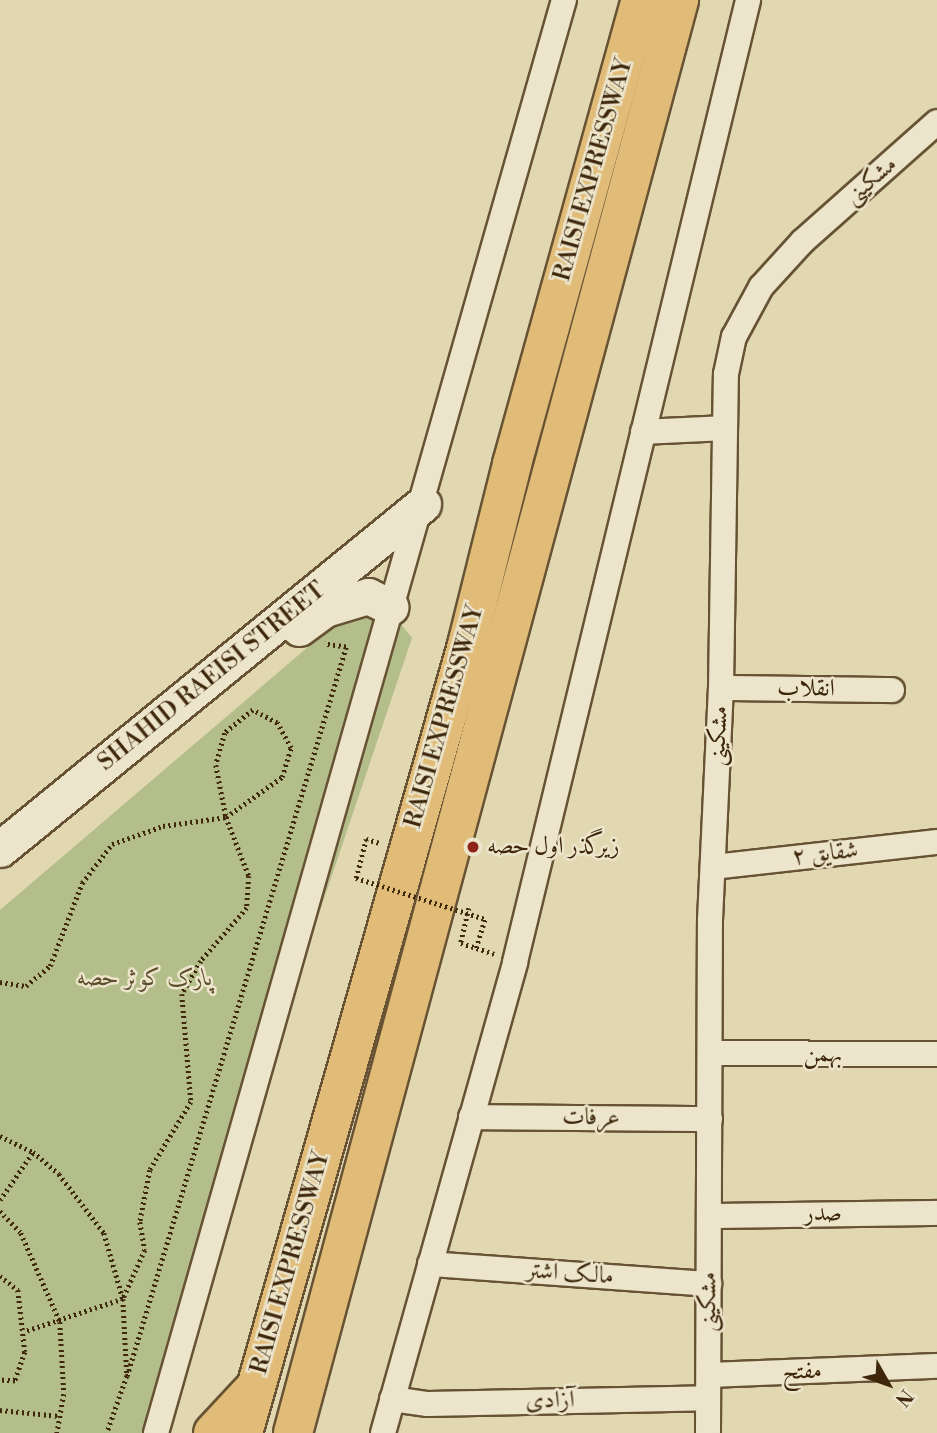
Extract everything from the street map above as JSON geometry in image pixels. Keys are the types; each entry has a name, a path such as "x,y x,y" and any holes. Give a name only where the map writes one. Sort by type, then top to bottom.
{"highway":[{"name":"RAISI EXPRESSWAY","path":"243,1433 467,645 512,464 641,0"},
{"name":"RAISI EXPRESSWAY","path":"293,1433 679,0"},
{"path":"213,1433 256,1387"}],"main road":[{"name":"SHAHID RAEISI STREET","path":"0,849 423,504"},
{"name":"SHAHID RAEISI STREET","path":"0,876 286,638 325,610 368,596 391,607"}],"street":[{"path":"156,1433 391,607 423,504 564,0"},
{"path":"383,1433 515,961 748,0"},
{"name":"مشکینی","path":"708,1433 713,867 721,688 726,374 734,337 761,287 803,241 937,122"},
{"path":"643,432 725,428"},
{"name":"انقلاب","path":"721,688 892,690"},
{"name":"شقایق ۲","path":"713,867 937,842"},
{"name":"بهمن","path":"710,1053 937,1054"},
{"name":"عرفات","path":"471,1117 710,1119"},
{"name":"صدر","path":"709,1216 937,1213"},
{"name":"مالک اشتر","path":"430,1264 709,1284"},
{"name":"مفتح","path":"708,1386 937,1367"},
{"name":"آزادی","path":"392,1399 428,1404 708,1386"}],"path":[{"path":"107,1433 127,1376 346,647 286,638"},
{"path":"0,982 26,986 50,965 82,883 112,844 163,826 226,817 282,776 290,748 277,723 253,710 225,733 216,765 226,817 249,876 247,908 201,961 182,993 191,1102 150,1170 140,1222 145,1250 122,1299 24,1332"},
{"path":"366,839 356,878 485,919 476,948"},
{"path":"471,896 461,943 515,961"},
{"path":"0,1136 33,1153 59,1174 104,1233 122,1299 127,1376"},
{"path":"0,1200 33,1153"},
{"path":"0,1211 21,1233 60,1322 64,1394 57,1433"},
{"path":"0,1276 18,1290 25,1352 15,1381 0,1380"},
{"path":"0,1410 60,1416"}],"green space":[{"name":"پارک کوثر حصه","path":"388,608 412,638 144,1433 0,1433 0,910 349,612"}],"place":[{"name":"زیرگذر اول حصه","path":"473,847"}]}
